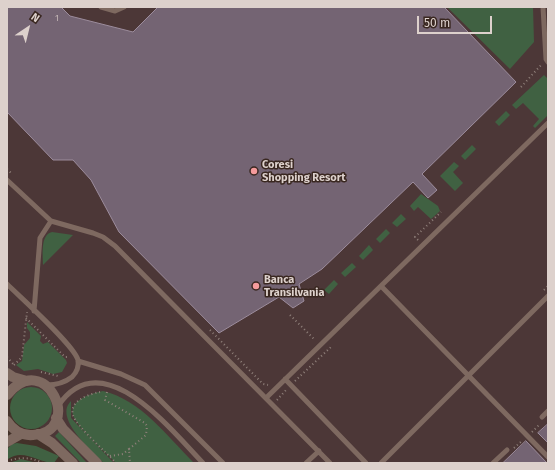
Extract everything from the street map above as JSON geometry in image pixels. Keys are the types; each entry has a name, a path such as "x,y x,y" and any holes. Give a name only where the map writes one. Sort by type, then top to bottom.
{"main road":[{"path":"7,421 14,430 21,434 38,434 49,428 56,418 58,406 54,394 46,385 13,377 11,369"},
{"path":"7,395 16,385 28,381"},
{"path":"56,418 63,429 97,463"},
{"path":"7,442 21,434"},
{"path":"38,434 52,443 73,463"}],"lane":[{"path":"101,7 115,11 124,7"},
{"path":"543,7 547,60"},
{"path":"266,398 548,123"},
{"path":"7,180 51,221 93,233 103,237 115,246 330,463"},
{"path":"34,311 40,238 51,221"},
{"path":"7,284 65,341 75,353 78,361 78,369 75,375 66,382 46,385"},
{"path":"381,286 548,457"},
{"path":"381,463 548,296"},
{"path":"78,361 121,374 145,385 223,463"},
{"path":"286,379 366,463"},
{"path":"58,406 71,390 87,384 100,383 123,389 141,401 203,463"},
{"path":"542,417 548,411"},
{"path":"494,463 507,450"},
{"path":"306,463 319,451"}],"path":[{"path":"521,87 547,60"},
{"path":"7,169 12,175"},
{"path":"423,245 415,237 441,212"},
{"path":"11,369 22,357 27,303"},
{"path":"290,315 315,340"},
{"path":"26,318 65,357 71,357 72,361"},
{"path":"207,327 263,384 267,385 272,382"},
{"path":"7,357 11,369"},
{"path":"11,369 18,368"},
{"path":"34,371 57,376 62,375"},
{"path":"112,393 103,391 89,394 72,408 73,416 78,424 116,463"},
{"path":"107,392 105,400 147,426 146,435 123,454 109,456"},
{"path":"144,423 149,418"},
{"path":"129,449 130,463"},
{"path":"7,461 25,457 35,459 43,463"}],"shaded area":[{"path":"7,7 106,7 108,10 111,7 547,7 548,463 75,463 7,394"}],"green space":[{"path":"447,7 533,7 534,42 510,69"},
{"path":"544,75 548,79 548,115 535,128 533,126 539,119 523,103 516,109 512,105"},
{"path":"506,111 510,115 499,126 495,122"},
{"path":"472,145 476,149 465,160 461,156"},
{"path":"454,162 459,166 453,172 463,183 455,191 440,176"},
{"path":"421,194 438,206 440,211 431,219 418,207 414,211 410,206"},
{"path":"401,214 406,219 397,227 392,223"},
{"path":"386,229 390,233 380,243 376,239"},
{"path":"52,232 73,235 43,265 44,241 48,234"},
{"path":"369,245 373,250 363,260 359,256"},
{"path":"352,263 356,267 345,277 341,273"},
{"path":"334,280 338,284 329,294 324,290"},
{"path":"27,322 41,336 40,341 43,344 48,342 66,360 67,363 62,372 53,374 38,369 24,371 16,365 22,361 24,345 30,338"},
{"path":"31,387 46,393 52,408 46,423 31,429 16,423 10,408 16,393"},
{"path":"103,391 129,402 153,420 194,463 116,463 85,432 75,420 73,415 74,405 78,401 93,393"},
{"path":"71,401 71,418 114,463 104,463 77,434 67,416 67,408"},
{"path":"59,432 87,463 81,463 55,436"},
{"path":"17,443 36,446 59,456 54,463 25,455 14,456 8,459 7,449 12,444"},
{"path":"21,459 37,463 9,463"}],"building":[{"name":"Coresi Shopping Resort","path":"7,7 61,7 70,16 133,32 158,7 444,7 516,82 422,174 437,190 428,198 413,182 322,269 299,284 304,301 293,308 279,297 219,333 119,232 91,180 73,160 53,160 7,112"},
{"path":"548,424 548,443 538,433"},
{"path":"526,441 547,463 503,463"}],"place":[{"name":"Coresi Shopping Resort","path":"254,171"},
{"name":"Banca Transilvania","path":"256,286"}]}
